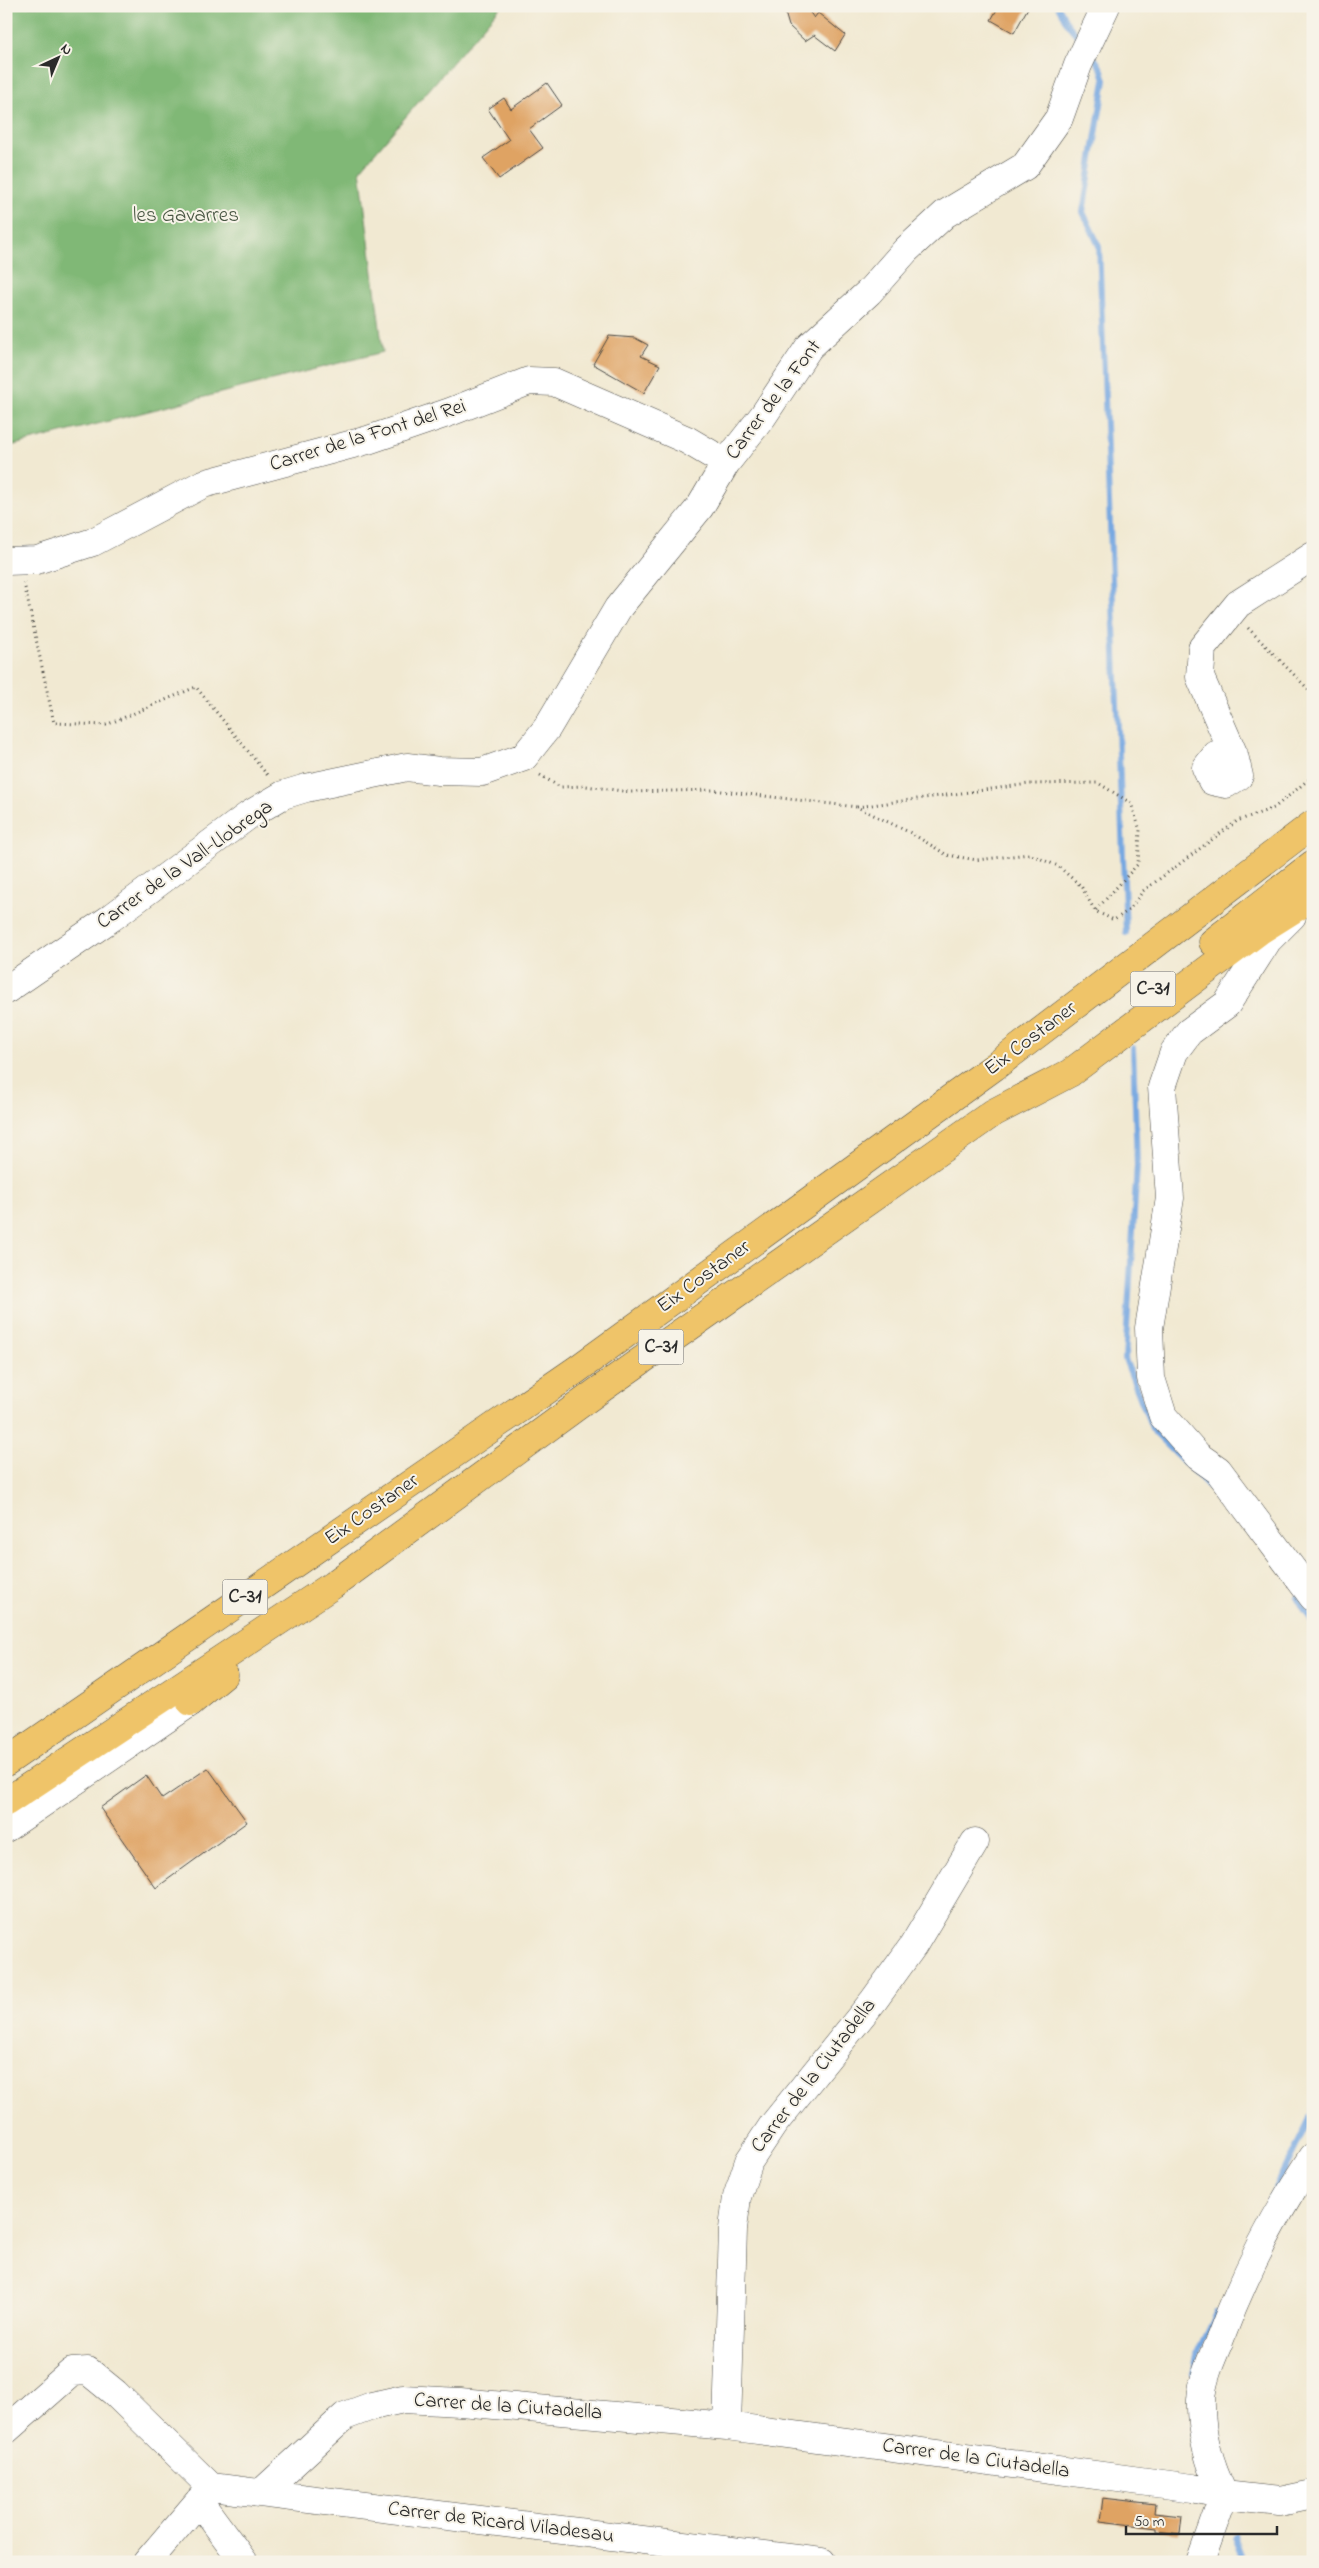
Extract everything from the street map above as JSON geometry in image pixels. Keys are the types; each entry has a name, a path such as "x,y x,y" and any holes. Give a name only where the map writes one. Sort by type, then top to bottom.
{"highway":[{"path":"994,1067 1020,1031 1313,805"},
{"name":"Eix Costaner","path":"6,1762 576,1370 994,1067 1313,824"},
{"name":"Eix Costaner","path":"993,1113 1313,864"},
{"path":"993,1113 1070,1073 1259,931 1312,898"},
{"name":"C-31","path":"6,1802 333,1585 598,1391 993,1113"},
{"path":"6,1744 367,1499 484,1433"},
{"path":"191,1702 333,1585"}],"street":[{"name":"Carrer de la Font","path":"524,757 547,728 618,608 700,506 726,463 763,416 809,347 869,292 906,250 945,214 1025,166 1059,118 1078,66 1106,6"},
{"name":"Carrer de la Font del Rei","path":"12,561 36,560 93,542 203,484 368,440 450,412 529,381 554,382 687,440 726,463"},
{"path":"1234,755 1200,677 1202,648 1238,604 1313,556"},
{"name":"Carrer de la Vall-Llobrega","path":"6,990 111,918 249,815 283,795 306,788 407,766 439,771 482,772 524,757"},
{"path":"1312,898 1268,940 1253,967 1228,1004 1189,1032 1174,1052 1162,1087 1170,1198 1149,1328 1151,1378 1163,1416 1198,1456 1218,1470 1313,1598"},
{"path":"6,1828 191,1702"},
{"name":"Carrer de la Ciutadella","path":"728,2426 736,2197 748,2161 773,2125 880,1992 913,1946 975,1842"},
{"path":"1200,2562 1224,2495 1212,2470 1203,2427 1201,2400 1207,2371 1238,2290 1283,2201 1313,2157"},
{"path":"6,2430 72,2372 88,2371 115,2393 205,2494 244,2562"},
{"name":"Carrer de la Ciutadella","path":"261,2493 345,2416 372,2406 403,2400 460,2402 728,2426 1184,2487 1224,2495 1280,2501 1313,2494"},
{"name":"Carrer de Ricard Viladesau","path":"205,2494 261,2493 822,2562"},
{"path":"147,2562 205,2494"}],"path":[{"path":"12,561 54,723 106,725 196,687 283,795"},
{"path":"1221,623 1245,625 1278,656 1313,694"},
{"path":"524,757 540,775 560,787 586,786 630,792 713,790 857,807 1028,784 1098,783 1131,803 1140,830 1138,864 1095,911"},
{"path":"857,807 911,833 947,855 977,860 1028,854 1058,866 1081,886 1095,911 1114,920 1129,910 1144,891 1237,821 1274,808 1313,776"}],"green space":[{"name":"les Gavarres","path":"6,6 501,6 360,170 383,352 6,447"}],"building":[{"path":"783,6 805,6 814,18 818,13 845,35 835,51 814,35 805,41 789,26"},
{"path":"999,6 1029,6 1014,33 991,20"},
{"path":"547,83 562,105 529,129 543,148 499,179 483,158 509,140 488,109 504,98 511,109"},
{"path":"609,336 635,338 648,345 641,356 660,365 644,393 593,364"},
{"path":"208,1768 247,1822 156,1888 100,1808 146,1775 162,1799"},
{"path":"1103,2498 1155,2504 1154,2513 1182,2516 1180,2534 1157,2531 1157,2528 1100,2521"}],"waterway":[{"path":"1058,6 1067,23 1082,42"},
{"path":"1092,54 1102,70 1105,80 1083,212 1099,246 1126,933"},
{"path":"1133,1048 1137,1165 1125,1359 1153,1431 1224,1501 1234,1515"},
{"path":"1298,1598 1313,1624"},
{"path":"1266,2209 1313,2111"},
{"path":"1193,2373 1198,2351 1216,2313"},
{"path":"1235,2537 1245,2562"}]}
